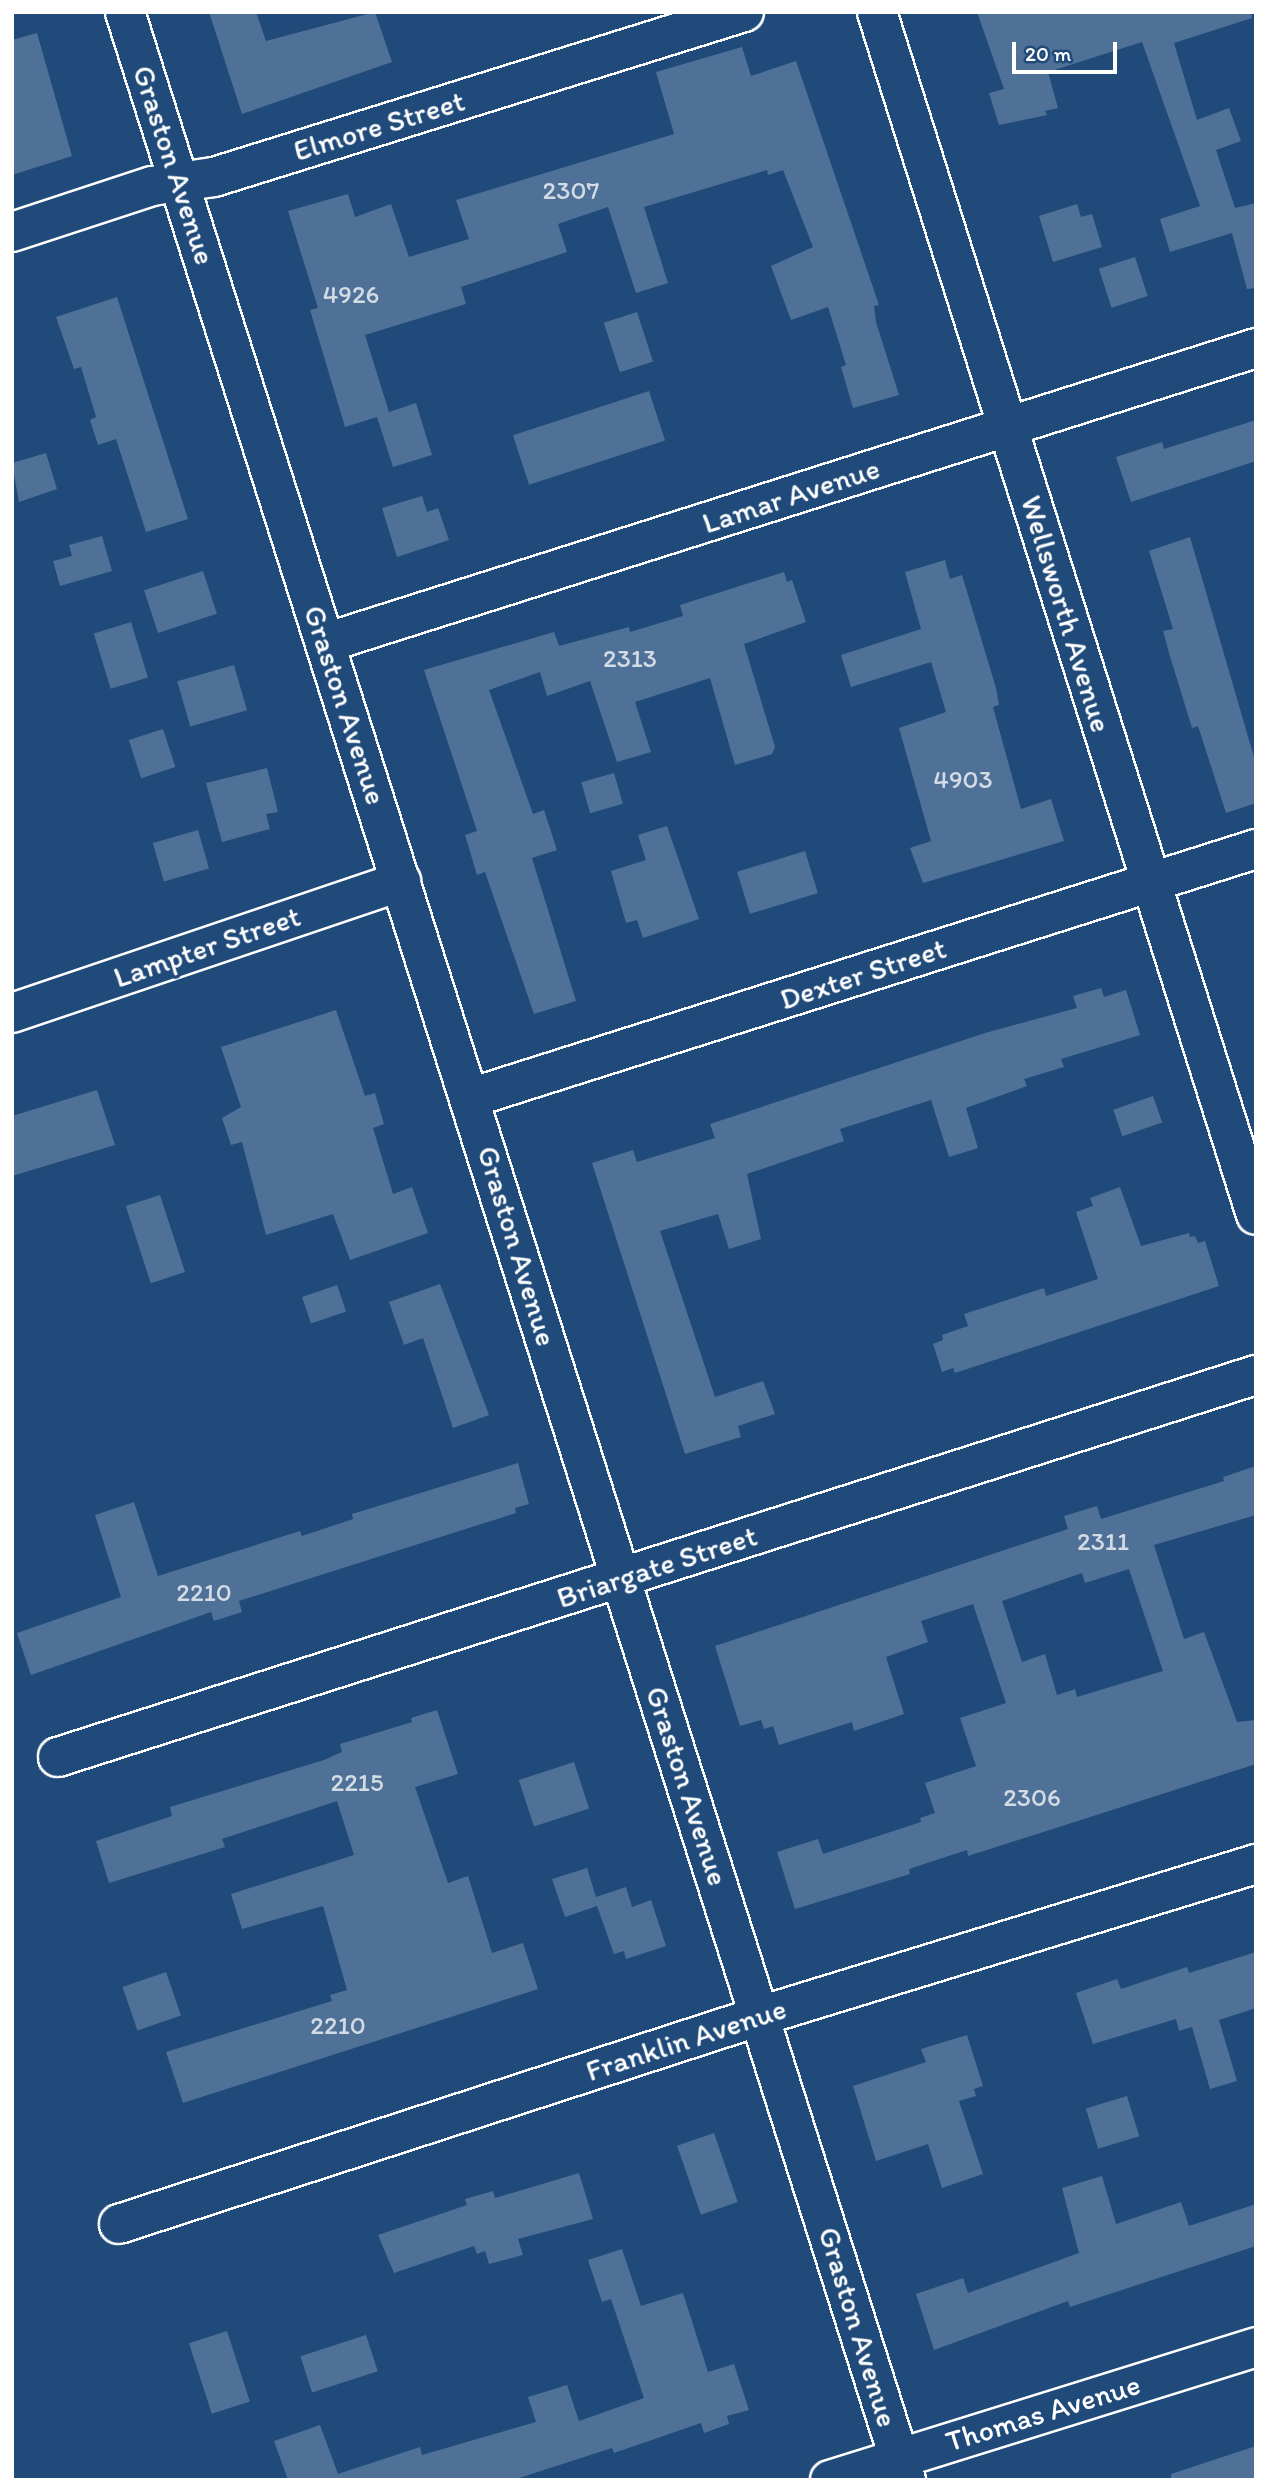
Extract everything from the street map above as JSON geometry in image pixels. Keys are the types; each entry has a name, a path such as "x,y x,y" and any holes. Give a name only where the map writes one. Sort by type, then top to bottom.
{"street":[{"name":"Graston Avenue","path":"125,12 903,2469"},
{"name":"Elmore Street","path":"12,232 152,186 214,177 744,12"},
{"name":"Wellsworth Avenue","path":"877,12 1256,1215"},
{"name":"Lamar Avenue","path":"325,643 1256,348"},
{"name":"Dexter Street","path":"470,1098 1256,849"},
{"name":"Lampter Street","path":"12,1013 401,881"},
{"name":"Briargate Street","path":"58,1757 1256,1374"},
{"name":"Franklin Avenue","path":"119,2224 760,2015 1256,1864"},
{"name":"Thomas Avenue","path":"830,2480 903,2469 1256,2347"}],"building":[{"path":"209,12 256,12 266,41 375,12 392,62 242,114"},
{"path":"977,12 1251,12 1252,18 1174,43 1197,120 1229,108 1241,141 1216,150 1235,208 1256,203 1256,288 1247,289 1232,233 1170,252 1160,219 1200,206 1142,42 1048,72 1058,108 1045,111 1047,115 999,125 989,93 1004,89"},
{"path":"37,33 72,156 12,175 12,40"},
{"path":"742,47 751,76 796,61 879,305 874,306 876,322 899,395 853,408 841,367 846,365 828,307 791,320 771,266 813,247 783,170 768,175 767,170 644,207 668,283 636,293 608,207 558,224 567,252 461,287 466,304 365,335 389,412 416,403 432,455 393,467 377,417 345,427 310,310 318,308 288,211 348,194 355,217 391,204 409,257 469,239 456,200 674,134 656,72"},
{"path":"1077,204 1081,217 1092,214 1102,247 1053,262 1039,216"},
{"path":"1135,257 1148,296 1112,308 1099,269"},
{"path":"117,297 188,519 146,532 116,439 98,445 90,420 96,417 81,367 74,369 56,317"},
{"path":"637,312 653,361 620,372 604,323"},
{"path":"649,391 665,440 529,485 513,435"},
{"path":"1256,420 1256,461 1131,502 1116,457 1162,442 1164,449"},
{"path":"46,453 57,489 19,502 12,463"},
{"path":"422,496 427,512 438,508 449,540 397,557 382,508"},
{"path":"102,536 112,571 60,586 53,561 72,556 69,545"},
{"path":"1190,537 1256,764 1256,803 1226,813 1198,726 1192,728 1169,653 1163,631 1173,629 1149,551"},
{"path":"945,560 950,579 962,575 996,688 999,705 993,707 1021,809 1051,799 1064,841 923,883 910,848 931,841 899,728 946,712 931,662 851,687 841,655 921,629 905,572"},
{"path":"203,571 217,614 158,633 144,590"},
{"path":"784,572 787,582 792,580 806,622 744,644 775,747 772,754 735,765 710,678 635,702 651,752 617,762 590,681 547,696 540,672 489,690 533,814 544,810 557,850 532,858 576,1001 534,1014 485,872 477,875 465,835 477,831 424,670 554,632 559,646 629,627 630,632 683,616 680,605"},
{"path":"131,622 148,677 111,689 94,633"},
{"path":"234,665 247,710 190,726 177,681"},
{"path":"163,729 175,767 141,778 129,740"},
{"path":"267,768 278,812 266,814 270,829 222,842 206,783"},
{"path":"614,773 623,804 590,813 581,782"},
{"path":"667,826 699,919 643,938 637,920 626,923 611,871 646,860 638,835"},
{"path":"198,830 209,868 164,881 153,843"},
{"path":"805,851 818,893 750,914 737,872"},
{"path":"1101,988 1104,997 1126,990 1140,1035 1061,1059 1064,1067 1024,1079 1027,1086 966,1108 978,1148 949,1157 931,1100 840,1129 844,1141 747,1174 761,1239 729,1249 718,1214 660,1231 715,1397 763,1381 775,1414 738,1426 741,1437 685,1454 592,1163 633,1150 637,1162 715,1138 710,1124 985,1033 1077,1008 1073,996"},
{"path":"336,1010 365,1096 375,1093 384,1124 373,1128 393,1194 412,1187 428,1233 350,1260 333,1214 266,1235 242,1142 231,1145 222,1118 241,1107 221,1047"},
{"path":"97,1090 115,1145 12,1176 12,1116"},
{"path":"1153,1096 1162,1122 1122,1136 1113,1110"},
{"path":"1120,1187 1141,1246 1189,1233 1190,1237 1195,1236 1198,1243 1205,1241 1219,1286 955,1373 953,1368 942,1372 933,1344 943,1340 942,1335 968,1326 964,1314 1044,1288 1046,1296 1098,1279 1076,1212 1093,1206 1090,1198"},
{"path":"160,1195 185,1272 151,1283 126,1206"},
{"path":"440,1284 489,1415 453,1428 423,1338 404,1345 389,1302"},
{"path":"337,1285 346,1311 311,1324 302,1297"},
{"path":"518,1463 529,1504 515,1508 516,1513 239,1601 242,1612 214,1621 211,1612 31,1675 17,1633 121,1597 95,1515 134,1502 158,1576 300,1531 302,1536 353,1519 352,1514"},
{"path":"1256,1466 1256,1515 1154,1545 1184,1639 1204,1632 1237,1722 1256,1720 1256,1764 968,1856 967,1850 909,1869 910,1874 795,1909 777,1852 818,1839 823,1854 921,1822 920,1818 935,1813 925,1783 976,1766 960,1718 1006,1703 973,1604 921,1621 928,1642 886,1657 904,1714 854,1731 852,1722 779,1745 773,1726 764,1729 761,1720 740,1726 715,1646 1068,1529 1064,1516 1097,1506 1101,1519 1224,1481 1223,1477","holes":["1129,1569 1163,1671 1077,1697 1075,1689 1057,1695 1045,1654 1022,1662 1002,1601 1082,1573 1085,1583"]},
{"path":"437,1710 458,1774 415,1787 448,1883 468,1876 492,1953 523,1943 538,1989 183,2103 166,2052 332,2001 330,1995 347,1990 323,1906 242,1929 231,1894 354,1855 337,1801 222,1839 225,1847 109,1883 96,1841 172,1816 170,1807 324,1760 342,1752 340,1744 412,1722 411,1718"},
{"path":"574,1762 589,1809 534,1827 519,1780"},
{"path":"587,1868 596,1897 626,1887 632,1907 651,1900 666,1946 626,1959 624,1951 614,1954 597,1906 565,1917 552,1879"},
{"path":"1256,1952 1256,2008 1219,2020 1237,2081 1210,2089 1192,2027 1179,2031 1176,2019 1093,2044 1076,1993 1117,1979 1121,1989 1187,1967 1189,1973"},
{"path":"166,1972 181,2015 137,2030 123,1987"},
{"path":"967,2035 983,2086 974,2089 976,2096 959,2101 983,2174 942,2188 928,2144 876,2161 853,2086 926,2062 921,2049"},
{"path":"1127,2096 1139,2136 1098,2149 1086,2109"},
{"path":"714,2133 738,2202 701,2215 677,2146"},
{"path":"579,2173 593,2219 518,2239 523,2255 489,2264 485,2251 477,2254 474,2246 394,2273 378,2235 467,2205 465,2199 493,2191 495,2198"},
{"path":"1102,2176 1116,2224 1181,2202 1189,2226 1256,2204 1256,2246 1070,2307 1068,2301 934,2350 916,2294 963,2278 968,2293 1079,2253 1062,2188"},
{"path":"622,2249 641,2306 683,2293 708,2372 734,2364 749,2410 727,2416 729,2424 704,2433 701,2423 614,2453 612,2448 513,2480 288,2480 274,2441 320,2425 338,2474 420,2447 422,2455 536,2422 528,2397 567,2385 579,2421 644,2398 611,2299 602,2302 588,2260"},
{"path":"227,2331 250,2401 212,2414 189,2343"},
{"path":"366,2335 378,2371 312,2392 300,2356"},
{"path":"1256,2446 1256,2480 1171,2480 1171,2474"}]}
